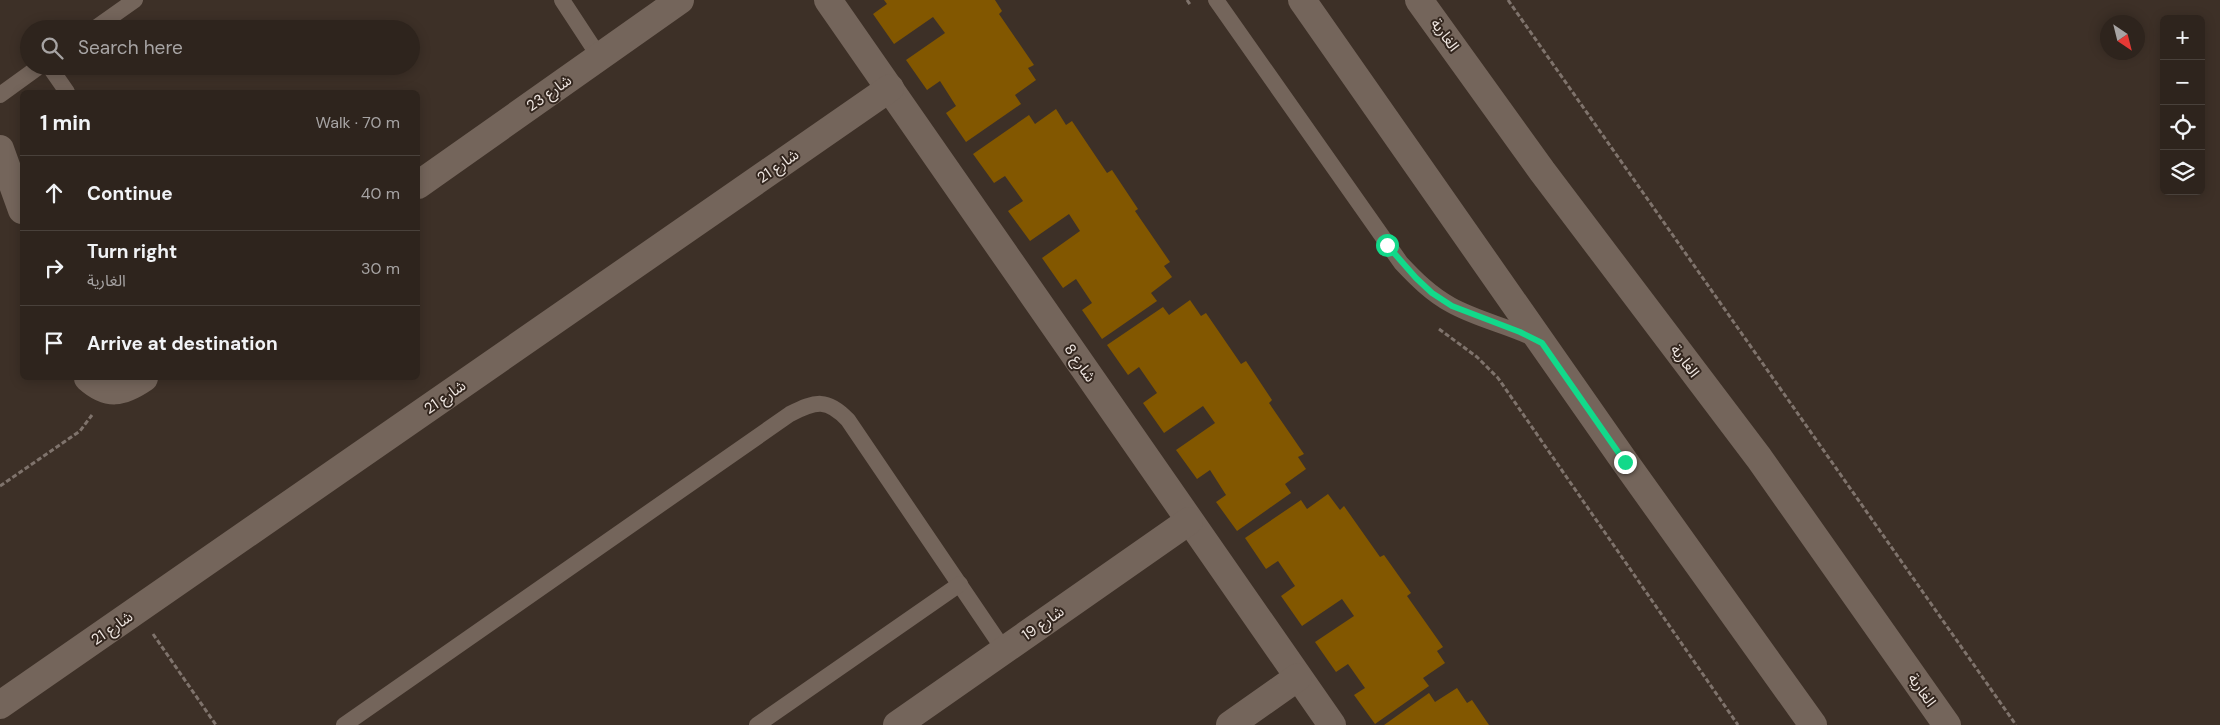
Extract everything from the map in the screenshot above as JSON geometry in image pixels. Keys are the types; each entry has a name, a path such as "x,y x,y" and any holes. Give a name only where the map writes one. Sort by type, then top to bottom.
{"street":[{"name":"شارع 23","path":"420,184 680,0"},
{"name":"شارع 8","path":"828,0 1332,725"},
{"path":"1302,0 1813,725"},
{"name":"الغارية","path":"1419,0 1542,171 1759,458 1947,725"},
{"name":"شارع 21","path":"0,705 890,88"},
{"path":"0,149 20,204"},
{"path":"94,382 110,391 131,387 141,380"},
{"name":"شارع 19","path":"897,725 1189,521"},
{"path":"1230,725 1298,677"}],"lane":[{"path":"107,20 135,0"},
{"path":"562,0 600,58"},
{"path":"1216,0 1387,245 1406,268 1432,293 1452,306 1520,332 1542,343"},
{"path":"0,95 28,75"},
{"path":"55,75 66,90"},
{"path":"344,725 790,414 806,406 823,402 837,408 848,420 1004,650"},
{"path":"757,725 960,584"}],"path":[{"path":"1188,0 1193,8"},
{"path":"1508,0 2016,725"},
{"path":"1438,328 1477,357 1498,378 1738,725"},
{"path":"0,486 80,431 95,410 94,382"},
{"path":"137,610 216,725"}],"building":[{"path":"884,0 995,0 1002,11 999,14 1034,65 1028,68 1036,80 1015,95 1021,104 966,142 946,113 956,106 940,81 927,90 906,60 945,33 933,17 894,44 873,14 887,4"},
{"path":"1056,109 1066,125 1072,121 1107,173 1112,170 1138,209 1135,211 1170,262 1164,266 1172,277 1151,293 1157,301 1102,339 1082,310 1092,303 1076,279 1063,288 1042,258 1080,231 1069,214 1030,241 1008,211 1023,201 1005,176 994,183 973,154 1029,115 1035,124"},
{"path":"1190,300 1201,316 1206,313 1241,364 1246,361 1272,400 1269,403 1304,454 1298,457 1306,469 1285,484 1291,493 1237,531 1216,502 1226,495 1210,470 1197,479 1176,450 1215,423 1203,406 1164,433 1143,403 1157,393 1139,367 1128,375 1107,345 1163,307 1169,315"},
{"path":"1328,494 1340,510 1344,506 1380,557 1384,555 1411,593 1407,596 1443,647 1437,651 1445,663 1423,678 1429,686 1375,724 1354,695 1365,688 1348,664 1336,672 1315,642 1354,616 1342,599 1302,626 1281,596 1295,586 1278,561 1266,569 1245,538 1301,500 1307,509"},
{"path":"1457,688 1467,703 1472,700 1489,725 1384,725 1429,693 1435,702"}],"route":[{"path":"1387,245 1416,278 1432,293 1452,306 1520,332 1542,343 1625,462"}]}
